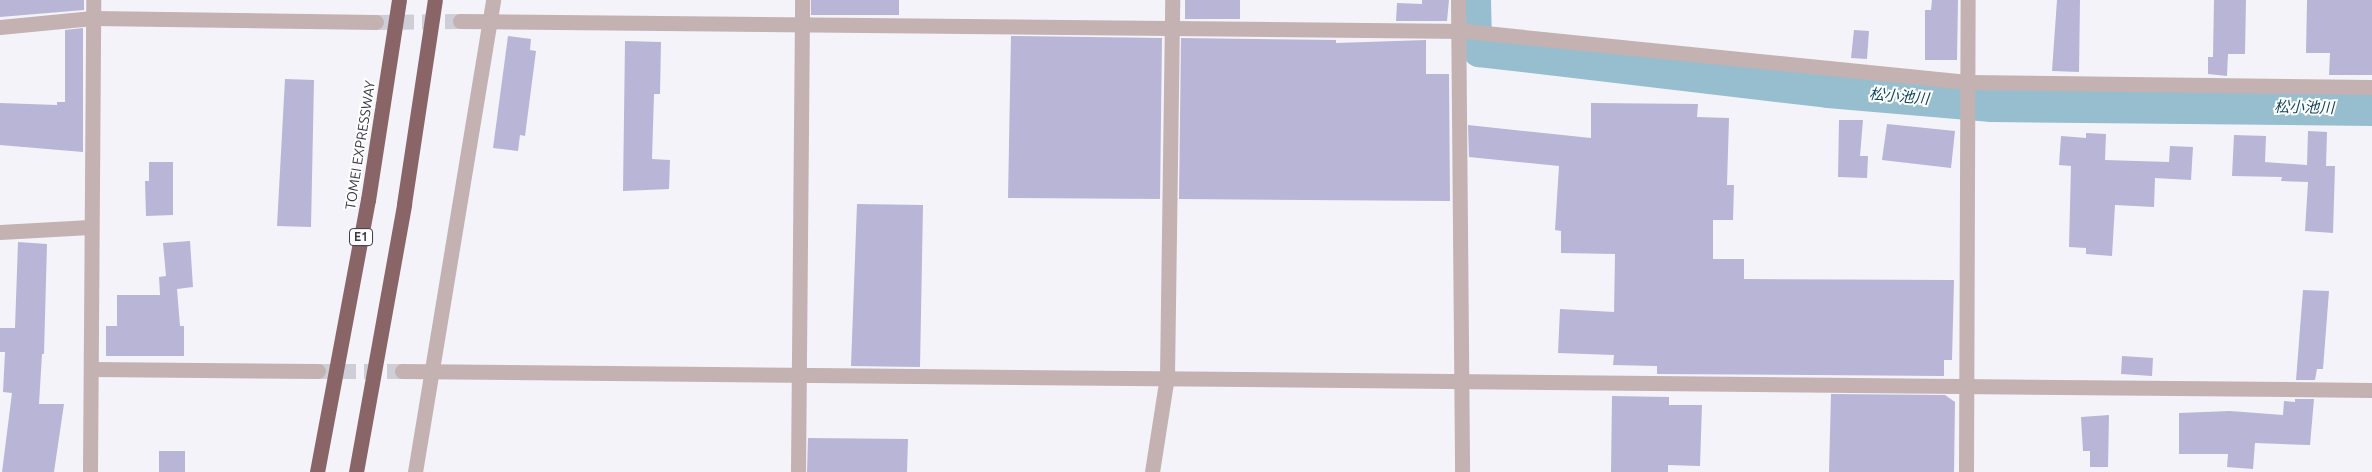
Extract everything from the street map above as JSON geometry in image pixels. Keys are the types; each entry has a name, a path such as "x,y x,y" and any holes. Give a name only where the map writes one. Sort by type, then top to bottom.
{"highway":[{"name":"TOMEI EXPRESSWAY","path":"317,472 368,200 399,0"},
{"path":"356,472 404,204 435,0"}],"street":[{"path":"90,472 90,227 93,0"},
{"path":"415,472 434,370 493,0"},
{"path":"798,472 802,0"},
{"path":"1152,472 1167,376 1172,0"},
{"path":"1458,0 1461,32 1460,383 1462,472"},
{"path":"1966,472 1968,0"},
{"path":"0,27 93,18 376,22"},
{"path":"460,21 489,24 1172,29 1350,28 1487,33 1967,83 2372,87"},
{"path":"0,232 90,227"},
{"path":"91,369 318,371"},
{"path":"402,371 1167,376 1460,383 2372,390"}],"building":[{"path":"0,0 84,0 84,10 0,17"},
{"path":"811,0 899,0 899,15 811,15"},
{"path":"1185,0 1240,0 1240,19 1185,19"},
{"path":"1422,0 1449,0 1447,21 1396,21 1397,3 1422,4"},
{"path":"1932,0 1958,0 1957,60 1925,60 1925,10 1931,10"},
{"path":"2057,0 2080,0 2079,72 2052,71"},
{"path":"2214,0 2246,0 2245,54 2228,54 2227,76 2208,74 2208,57 2213,57"},
{"path":"2307,0 2372,0 2372,75 2329,75 2330,53 2306,53"},
{"path":"83,28 83,152 0,145 0,103 57,105 57,102 65,102 65,30"},
{"path":"1854,30 1869,31 1867,59 1851,58"},
{"path":"508,36 531,39 530,50 536,51 525,136 520,135 518,151 493,148"},
{"path":"1011,36 1162,38 1160,199 1008,198"},
{"path":"1181,38 1336,40 1336,43 1426,40 1426,74 1449,74 1450,201 1179,199"},
{"path":"625,41 661,42 660,94 654,94 652,159 670,160 669,189 623,191"},
{"path":"285,79 314,80 311,227 277,226"},
{"path":"1591,103 1698,104 1697,117 1729,118 1727,185 1734,185 1733,220 1713,220 1713,259 1744,259 1744,279 1954,280 1952,360 1944,360 1944,376 1657,374 1657,366 1613,365 1614,355 1558,353 1560,309 1614,312 1615,254 1561,253 1561,231 1555,230 1559,166 1469,157 1468,125 1591,138"},
{"path":"1839,120 1863,120 1860,156 1868,156 1867,178 1838,177"},
{"path":"1887,124 1955,131 1951,168 1882,160"},
{"path":"2308,131 2327,132 2326,166 2335,166 2333,233 2305,231 2308,182 2281,181 2282,177 2232,176 2234,135 2266,136 2265,162 2307,165"},
{"path":"2086,133 2106,134 2105,160 2169,162 2170,146 2193,147 2191,180 2155,178 2154,207 2115,205 2112,256 2086,254 2086,248 2069,247 2071,166 2059,165 2061,136 2086,138"},
{"path":"149,162 173,162 173,215 146,216 145,181 149,181"},
{"path":"857,204 923,205 920,367 851,366"},
{"path":"190,241 193,287 177,289 180,326 184,326 184,356 106,356 106,326 117,326 117,295 160,295 159,277 166,276 163,243"},
{"path":"18,242 47,244 44,354 42,354 39,404 64,404 54,472 2,472 12,393 3,392 5,352 0,352 0,328 15,328"},
{"path":"2303,290 2329,291 2323,369 2317,369 2315,380 2296,380"},
{"path":"2122,356 2153,358 2152,376 2121,374"},
{"path":"1831,394 1945,395 1955,402 1954,472 1829,472"},
{"path":"1612,396 1669,397 1669,405 1702,405 1700,466 1668,465 1668,472 1611,472"},
{"path":"2295,399 2314,399 2310,445 2255,443 2253,469 2227,467 2228,454 2179,454 2179,413 2230,411 2283,415 2284,401 2295,402"},
{"path":"2109,415 2108,467 2090,467 2090,451 2083,451 2081,417"},
{"path":"808,438 908,439 907,472 807,472"},
{"path":"159,451 185,451 185,472 159,472"}],"waterway":[{"name":"松小池川","path":"1473,0 1474,42 1479,49 1828,90 1991,104 2372,108"}],"tunnel":[{"path":"376,22 460,21"},
{"path":"318,371 402,371"}]}
